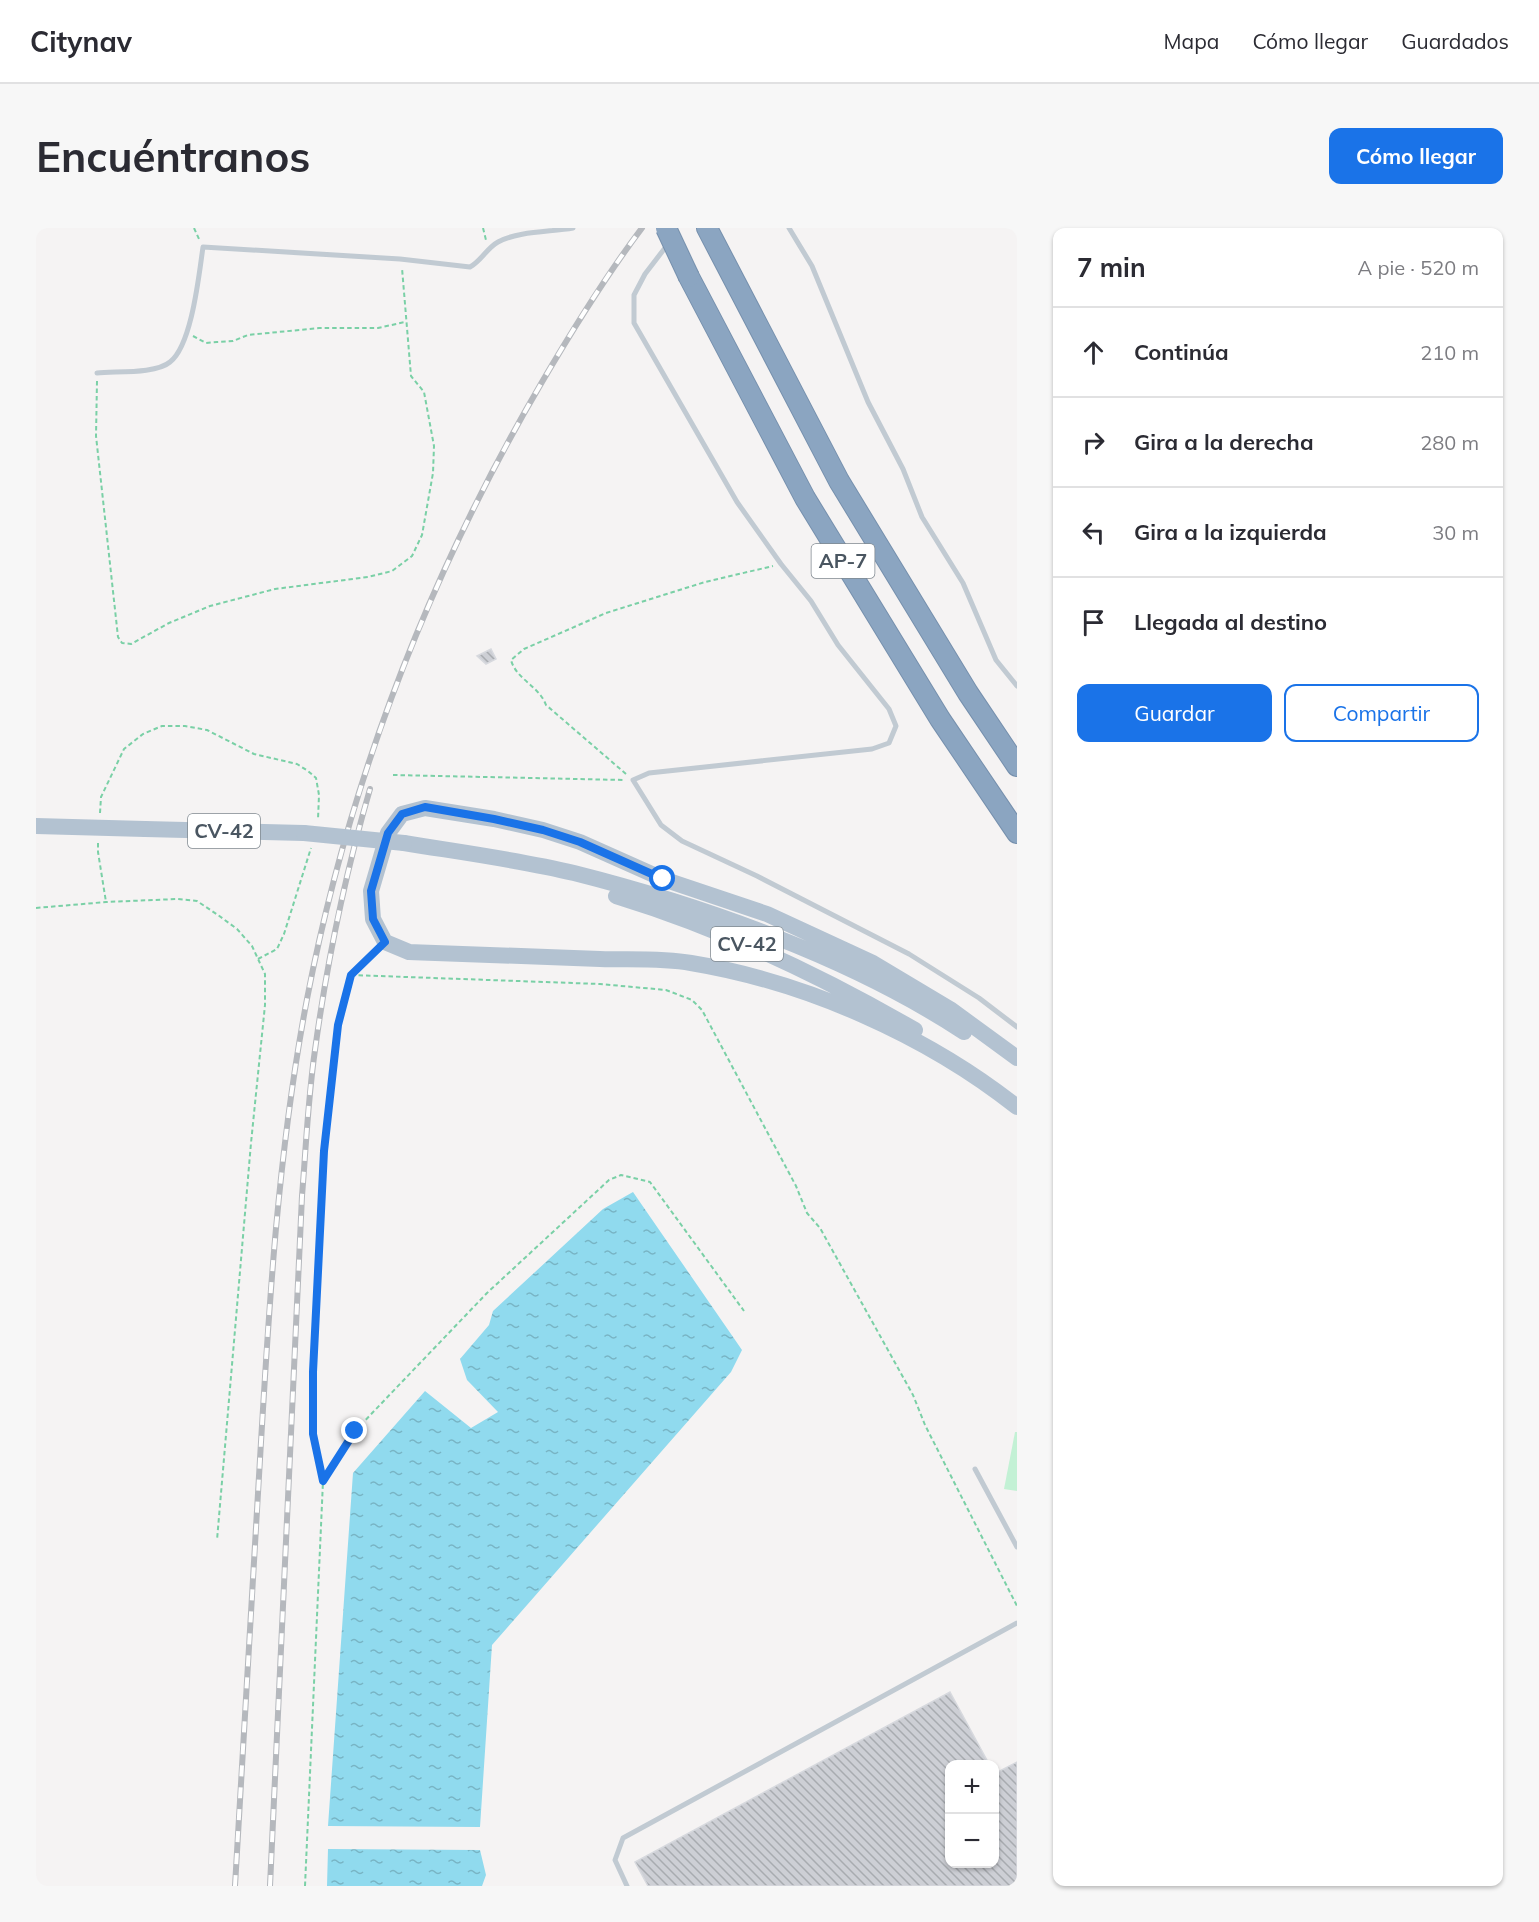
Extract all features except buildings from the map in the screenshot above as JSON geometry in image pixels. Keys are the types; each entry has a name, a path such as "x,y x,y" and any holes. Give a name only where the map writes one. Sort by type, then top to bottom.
{"highway":[{"name":"AP-7","path":"670,233 689,277 805,498 940,719 1017,833"},
{"name":"AP-7","path":"710,235 839,481 968,693 1017,766"}],"main road":[{"path":"1017,1058 950,1009 873,963 767,914 663,879 580,842 543,830 425,807 402,814 388,833 371,891 373,919 385,942 409,952 689,962 755,976 858,1012 932,1051 996,1090 1017,1107"},
{"name":"CV-42","path":"36,826 311,833 404,843 572,873 657,896 764,933 868,978 945,1020 1017,1068"},
{"name":"CV-42","path":"450,851 569,882 653,908 760,950 862,999 936,1042 1017,1098"}],"lane":[{"path":"97,373 139,371 170,363 178,353 194,304 202,247 470,267 477,263 497,242 512,237 573,228"},
{"path":"789,228 812,266 868,402 903,469 922,517 963,583 996,660 1017,686"},
{"path":"670,233 634,296 634,322 737,502 781,564 811,601 838,645 889,709 896,726 889,743 872,749 650,773 633,780 661,825 682,841 757,876 909,954 979,998 1017,1027"},
{"path":"975,1469 1017,1547"},
{"path":"627,1886 615,1860 623,1838 1017,1623"}],"path":[{"path":"194,228 202,247"},
{"path":"97,373 96,436 118,637 122,643 131,644 169,623 210,606 275,589 368,578 392,571 412,556 422,535 433,473 434,446 424,392 411,376 400,260"},
{"path":"186,332 206,343 233,341 248,334 319,328 378,328 405,322"},
{"path":"633,780 546,705 544,698 514,669 511,660 524,649 606,613 705,582 781,564"},
{"path":"99,819 100,797 124,749 143,734 162,726 184,726 207,730 254,754 297,764 316,778 319,815 311,833 284,934 277,949 258,959"},
{"path":"393,775 633,780"},
{"path":"98,841 106,902"},
{"path":"36,908 106,902 177,899 197,901 237,930 252,946 265,974 265,1005 250,1143 218,1540"},
{"path":"305,1886 323,1481 313,1434 313,1372 324,1151 338,1025 351,975 385,942"},
{"path":"351,975 600,984 666,990 692,1000 702,1010 796,1185 807,1213 820,1228 913,1395 925,1425 1017,1606"},
{"path":"323,1481 355,1431 487,1293 609,1180 621,1175 650,1182 744,1311"}],"green space":[{"path":"1015,1432 1017,1432 1017,1491 1004,1489"}],"water":[{"path":"633,1192 742,1350 731,1372 492,1645 480,1827 328,1826 353,1473 425,1391 471,1428 498,1412 467,1380 460,1359 489,1325 493,1311 603,1209"},
{"path":"328,1849 480,1850 486,1875 482,1886 327,1886"}],"railway":[{"path":"235,1886 263,1401 276,1228 297,1056 325,918 370,758 398,680 464,528 501,454 554,362 602,284 642,228"},
{"path":"270,1886 302,1196 309,1104 331,951 370,789"}],"route":[{"path":"355,1431 323,1481 313,1434 313,1372 324,1151 338,1025 351,975 385,942 373,919 371,891 388,833 402,814 425,807 543,830 580,842 663,879"}]}
